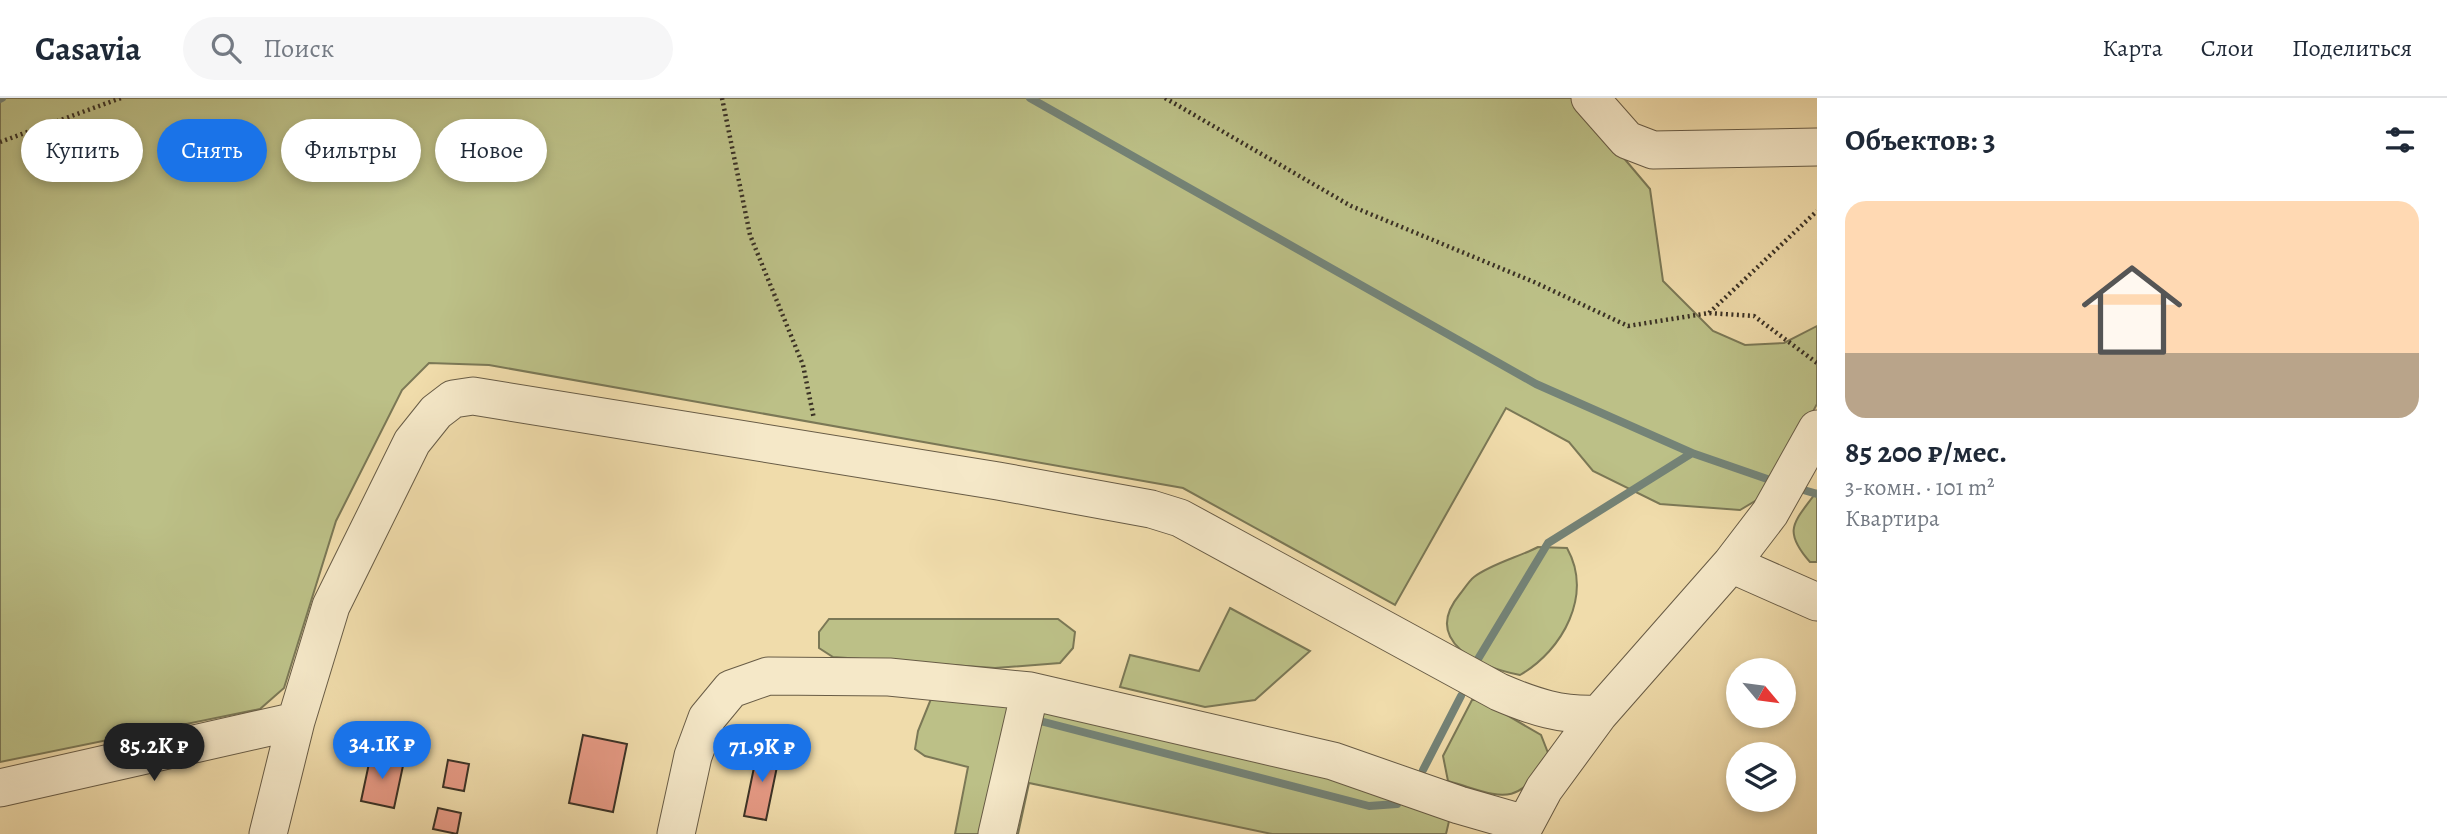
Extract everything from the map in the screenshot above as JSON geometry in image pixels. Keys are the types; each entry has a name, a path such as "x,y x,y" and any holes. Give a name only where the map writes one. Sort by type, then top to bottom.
{"street":[{"path":"1590,98 1627,140 1653,150 1817,147"},
{"path":"268,834 296,721 331,606 412,442 436,412 453,399 473,396 998,481 1151,509 1180,518 1499,692 1538,709 1570,715 1599,714"},
{"path":"676,834 693,756 707,718 731,689 768,676 890,677 1030,691 1333,761 1522,829 1544,789 1599,714 1731,564 1770,513 1817,429"},
{"path":"1731,564 1817,601"},
{"path":"997,834 1030,691"},
{"path":"0,788 296,721"}],"path":[{"path":"0,142 121,98"},
{"path":"722,98 750,235 803,365 820,453"},
{"path":"1165,98 1351,206 1534,282 1628,326 1709,313 1754,316 1817,363"},
{"path":"1709,313 1817,211"}],"green space":[{"path":"0,98 1573,98 1650,189 1663,281 1713,331 1745,345 1784,343 1817,326 1817,404 1794,447 1760,498 1740,510 1660,504 1593,471 1569,442 1506,408 1395,605 1183,488 489,365 429,363 402,390 336,521 284,688 260,709 0,762"},
{"path":"1817,491 1817,562 1810,562 1796,541 1794,526"},
{"path":"1538,547 1567,548 1577,584 1575,602 1561,636 1549,651 1520,675 1488,666 1473,658 1451,638 1447,625 1450,611 1474,577"},
{"path":"1230,608 1310,651 1255,700 1205,707 1120,687 1130,655 1199,671"},
{"path":"829,619 1058,619 1075,632 1073,648 1060,663 995,668 833,657 819,648 819,632"},
{"path":"935,689 1232,746 1450,817 1446,834 1272,834 1029,783 1018,834 955,834 968,767 925,756 915,749 918,731"},
{"path":"1472,700 1481,700 1541,735 1550,758 1526,785 1516,792 1495,794 1448,781 1443,756"}],"building":[{"path":"583,735 627,744 613,812 569,803"},
{"path":"758,748 780,752 766,820 744,816"},
{"path":"371,754 404,761 394,808 361,801"},
{"path":"448,760 469,764 464,791 443,787"},
{"path":"438,808 461,813 457,834 433,829"}],"waterway":[{"path":"1030,98 1536,384 1692,453"},
{"path":"1475,664 1548,543 1692,453 1773,481"},
{"path":"1800,489 1817,494"},
{"path":"1423,770 1461,696"},
{"path":"1044,722 1369,806 1397,804"}]}
